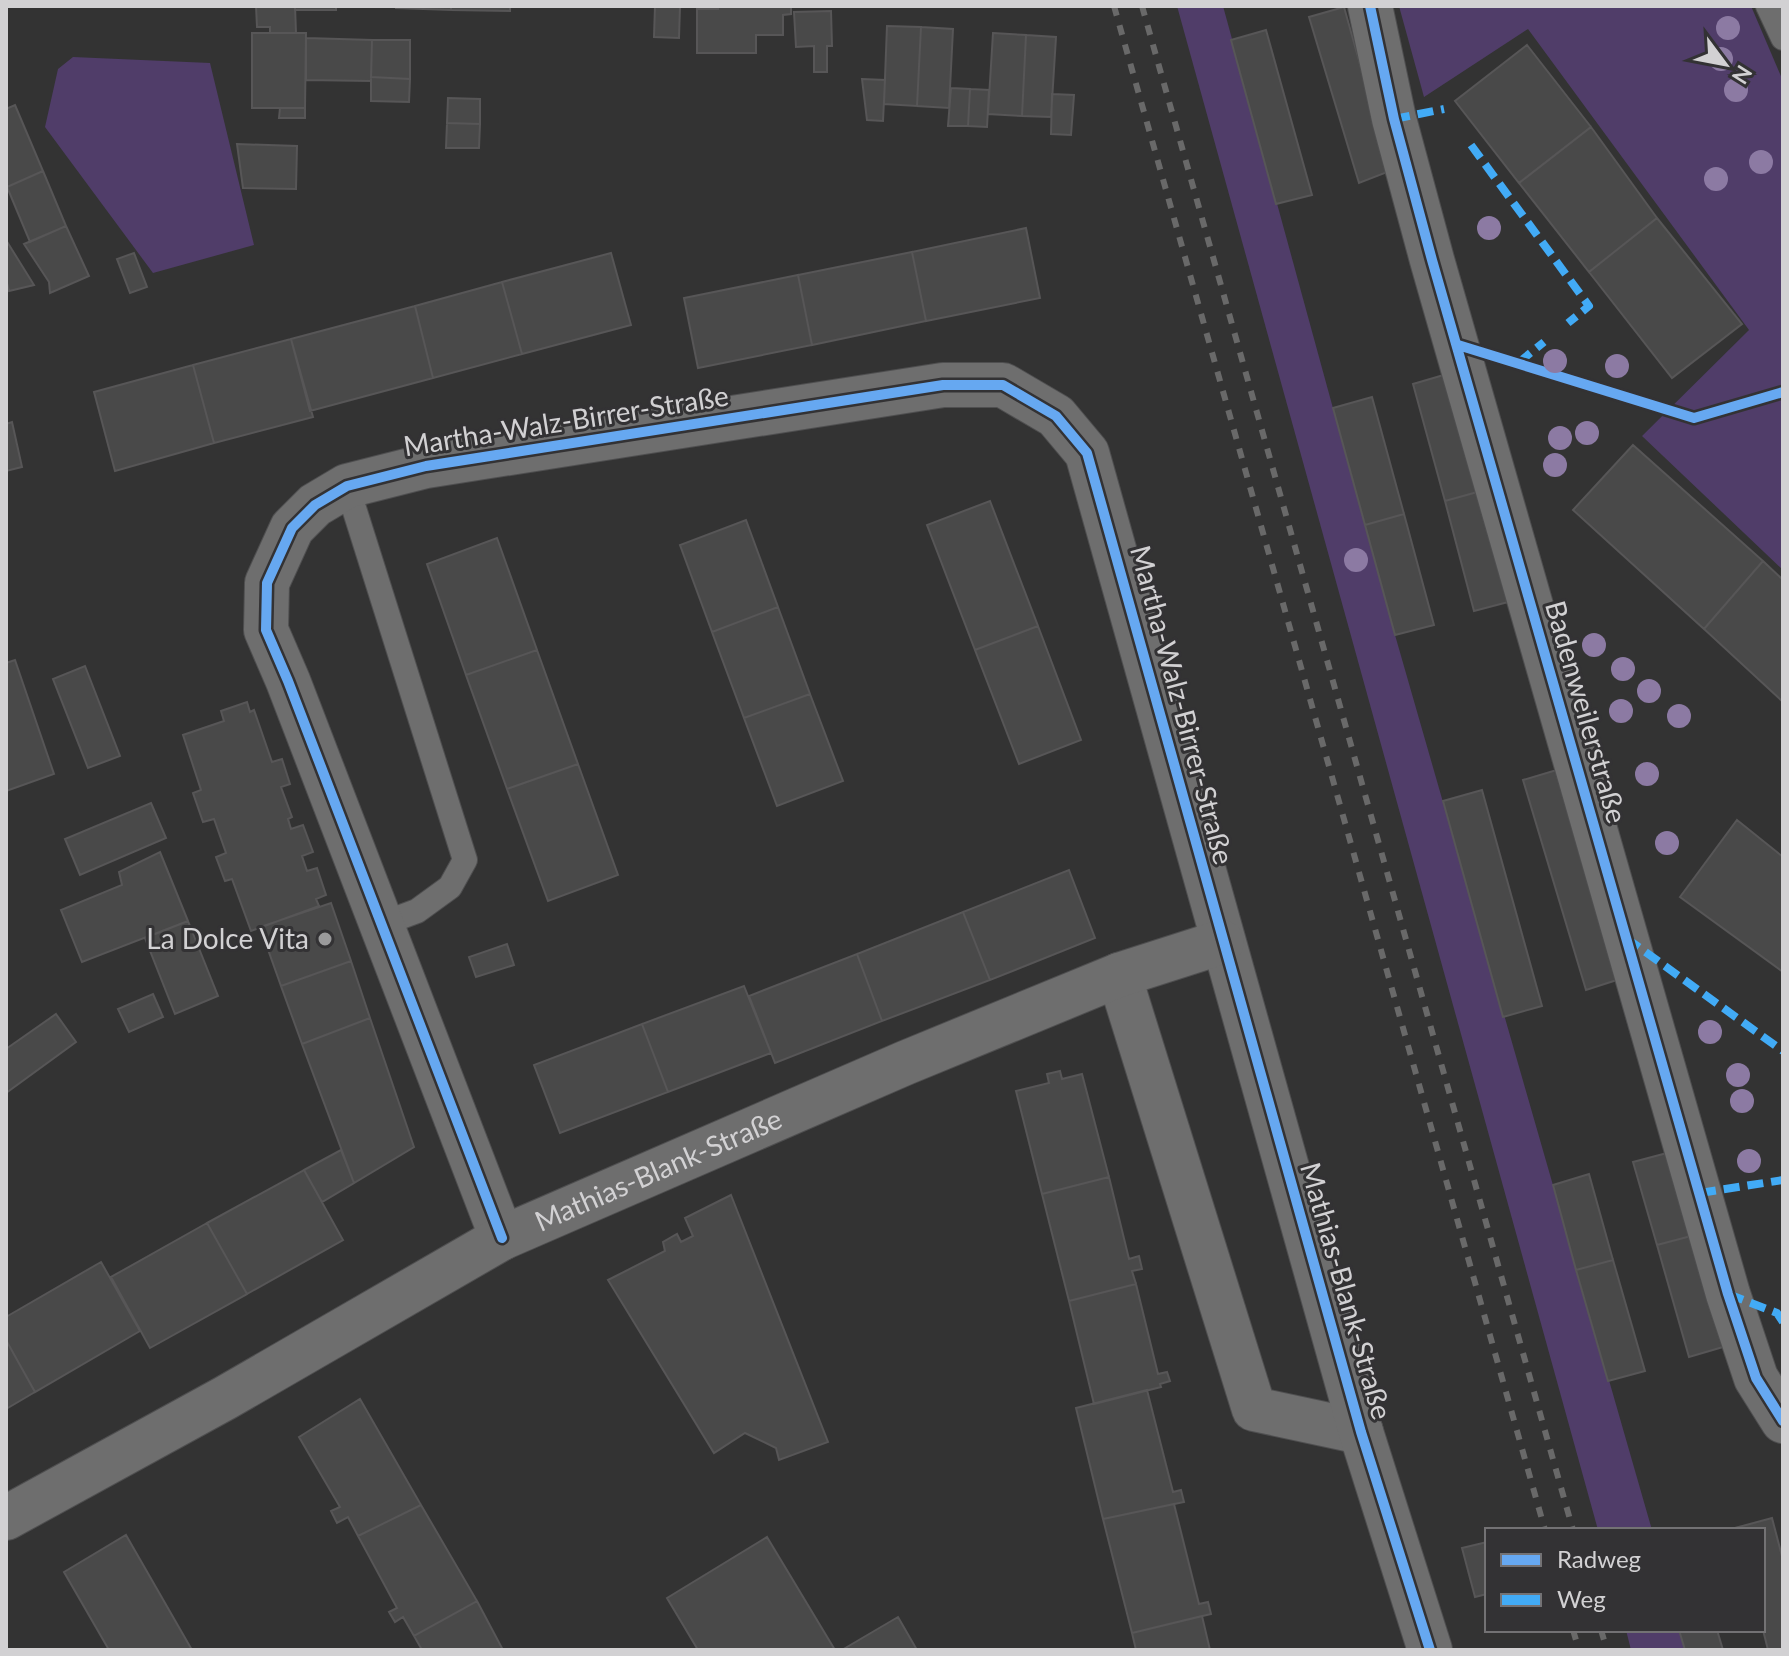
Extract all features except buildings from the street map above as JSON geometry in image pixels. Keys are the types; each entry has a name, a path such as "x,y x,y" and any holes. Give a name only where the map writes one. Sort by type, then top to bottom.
{"street":[{"name":"Badenweilerstraße","path":"1370,6 1394,119 1432,260 1728,1294 1756,1378 1783,1421"},
{"name":"Martha-Walz-Birrer-Straße","path":"502,1238 266,630 267,583 292,528 315,505 347,486 426,466 943,385 1003,385 1056,416 1087,453 1222,942"},
{"name":"Mathias-Blank-Straße","path":"6,1518 225,1398 502,1238 905,1063 1119,975 1222,942 1361,1432 1430,1650"},
{"name":"Mathias-Blank-Straße","path":"1119,975 1254,1409 1361,1432"}],"lane":[{"path":"1768,6 1783,38"},
{"path":"347,486 465,860 450,887 417,911 382,924"}],"shaded area":[{"path":"1177,6 1223,6 1395,635 1651,1528 1597,1528"},
{"path":"1399,6 1751,6 1783,81 1783,570 1642,436 1749,330 1528,29 1424,97"},
{"path":"73,57 210,63 254,245 153,273 45,127 58,69"},
{"path":"1626,1632 1680,1632 1685,1650 1631,1650"}],"railway":[{"path":"1114,6 1544,1528"},
{"path":"1142,6 1572,1528"},
{"path":"1574,1632 1579,1650"},
{"path":"1602,1632 1607,1650"}],"marked path":[{"path":"1394,119 1444,109"},
{"path":"1471,145 1589,306 1568,323"},
{"path":"1518,363 1544,342"},
{"path":"1626,938 1783,1051"},
{"path":"1700,1193 1783,1180"},
{"path":"1728,1294 1777,1313 1783,1322"}],"cycle path":[{"path":"1370,6 1394,119 1432,260 1728,1294 1756,1378 1783,1421"},
{"path":"1458,345 1694,418 1783,392"},
{"path":"502,1238 266,630 267,583 292,528 315,505 347,486 426,466 943,385 1003,385 1056,416 1087,453 1361,1432 1430,1650"}],"place":[{"name":"La Dolce Vita","path":"325,939"}]}
